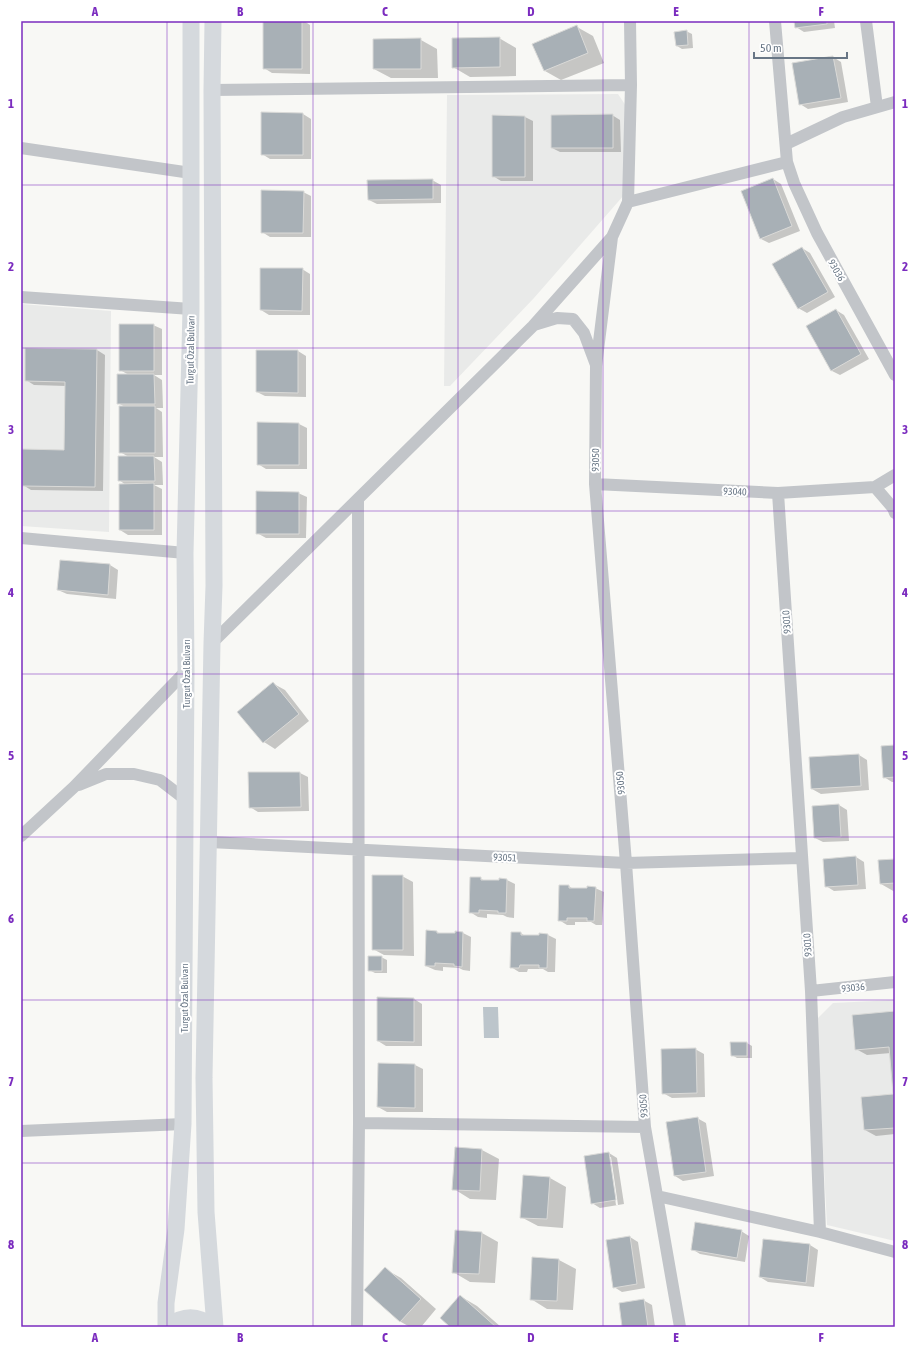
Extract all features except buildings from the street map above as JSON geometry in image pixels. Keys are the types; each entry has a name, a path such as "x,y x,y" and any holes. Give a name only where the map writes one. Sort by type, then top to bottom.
{"main road":[{"name":"Turgut Özal Bulvarı","path":"167,1327 166,1303 176,1228 183,1124 186,800 185,553 191,310 191,21"},
{"name":"Turgut Özal Bulvarı","path":"213,21 214,578 204,1078 206,1212 214,1327"},
{"name":"Turgut Özal Bulvarı","path":"167,1327 175,1321 186,1318 197,1318 214,1327"}],"street":[{"path":"212,643 533,326 612,237 628,202 632,85 630,21"},
{"name":"93036","path":"775,21 787,162 794,183 817,233 895,375"},
{"path":"866,21 877,107"},
{"path":"212,90 632,85"},
{"path":"786,144 843,117 895,102"},
{"path":"21,148 191,174"},
{"path":"628,202 787,162"},
{"name":"93050","path":"612,237 596,366 595,484 626,863 644,1127 680,1327"},
{"path":"21,297 191,310"},
{"path":"533,326 557,318 573,319 584,333 596,366"},
{"path":"895,475 875,487 893,508 895,513"},
{"name":"93040","path":"595,484 778,493 875,487"},
{"name":"93010","path":"778,493 811,991 820,1232"},
{"path":"356,1327 359,1123 358,499"},
{"path":"21,538 185,553"},
{"path":"21,836 74,786 186,671"},
{"path":"74,786 106,774 134,774 160,780 186,800"},
{"name":"93051","path":"209,842 626,863 801,858"},
{"name":"93036","path":"811,991 895,982"},
{"path":"359,1123 644,1127"},
{"path":"21,1130 183,1124"},
{"path":"657,1196 820,1232 895,1252"}],"shaded area":[{"path":"618,94 626,106 624,195 534,298 450,386 444,386 447,95"},
{"path":"21,304 111,311 109,532 21,526"},
{"path":"895,1000 895,1241 827,1225 816,1020 833,1003"},
{"path":"483,1007 498,1007 499,1038 484,1038"}]}
